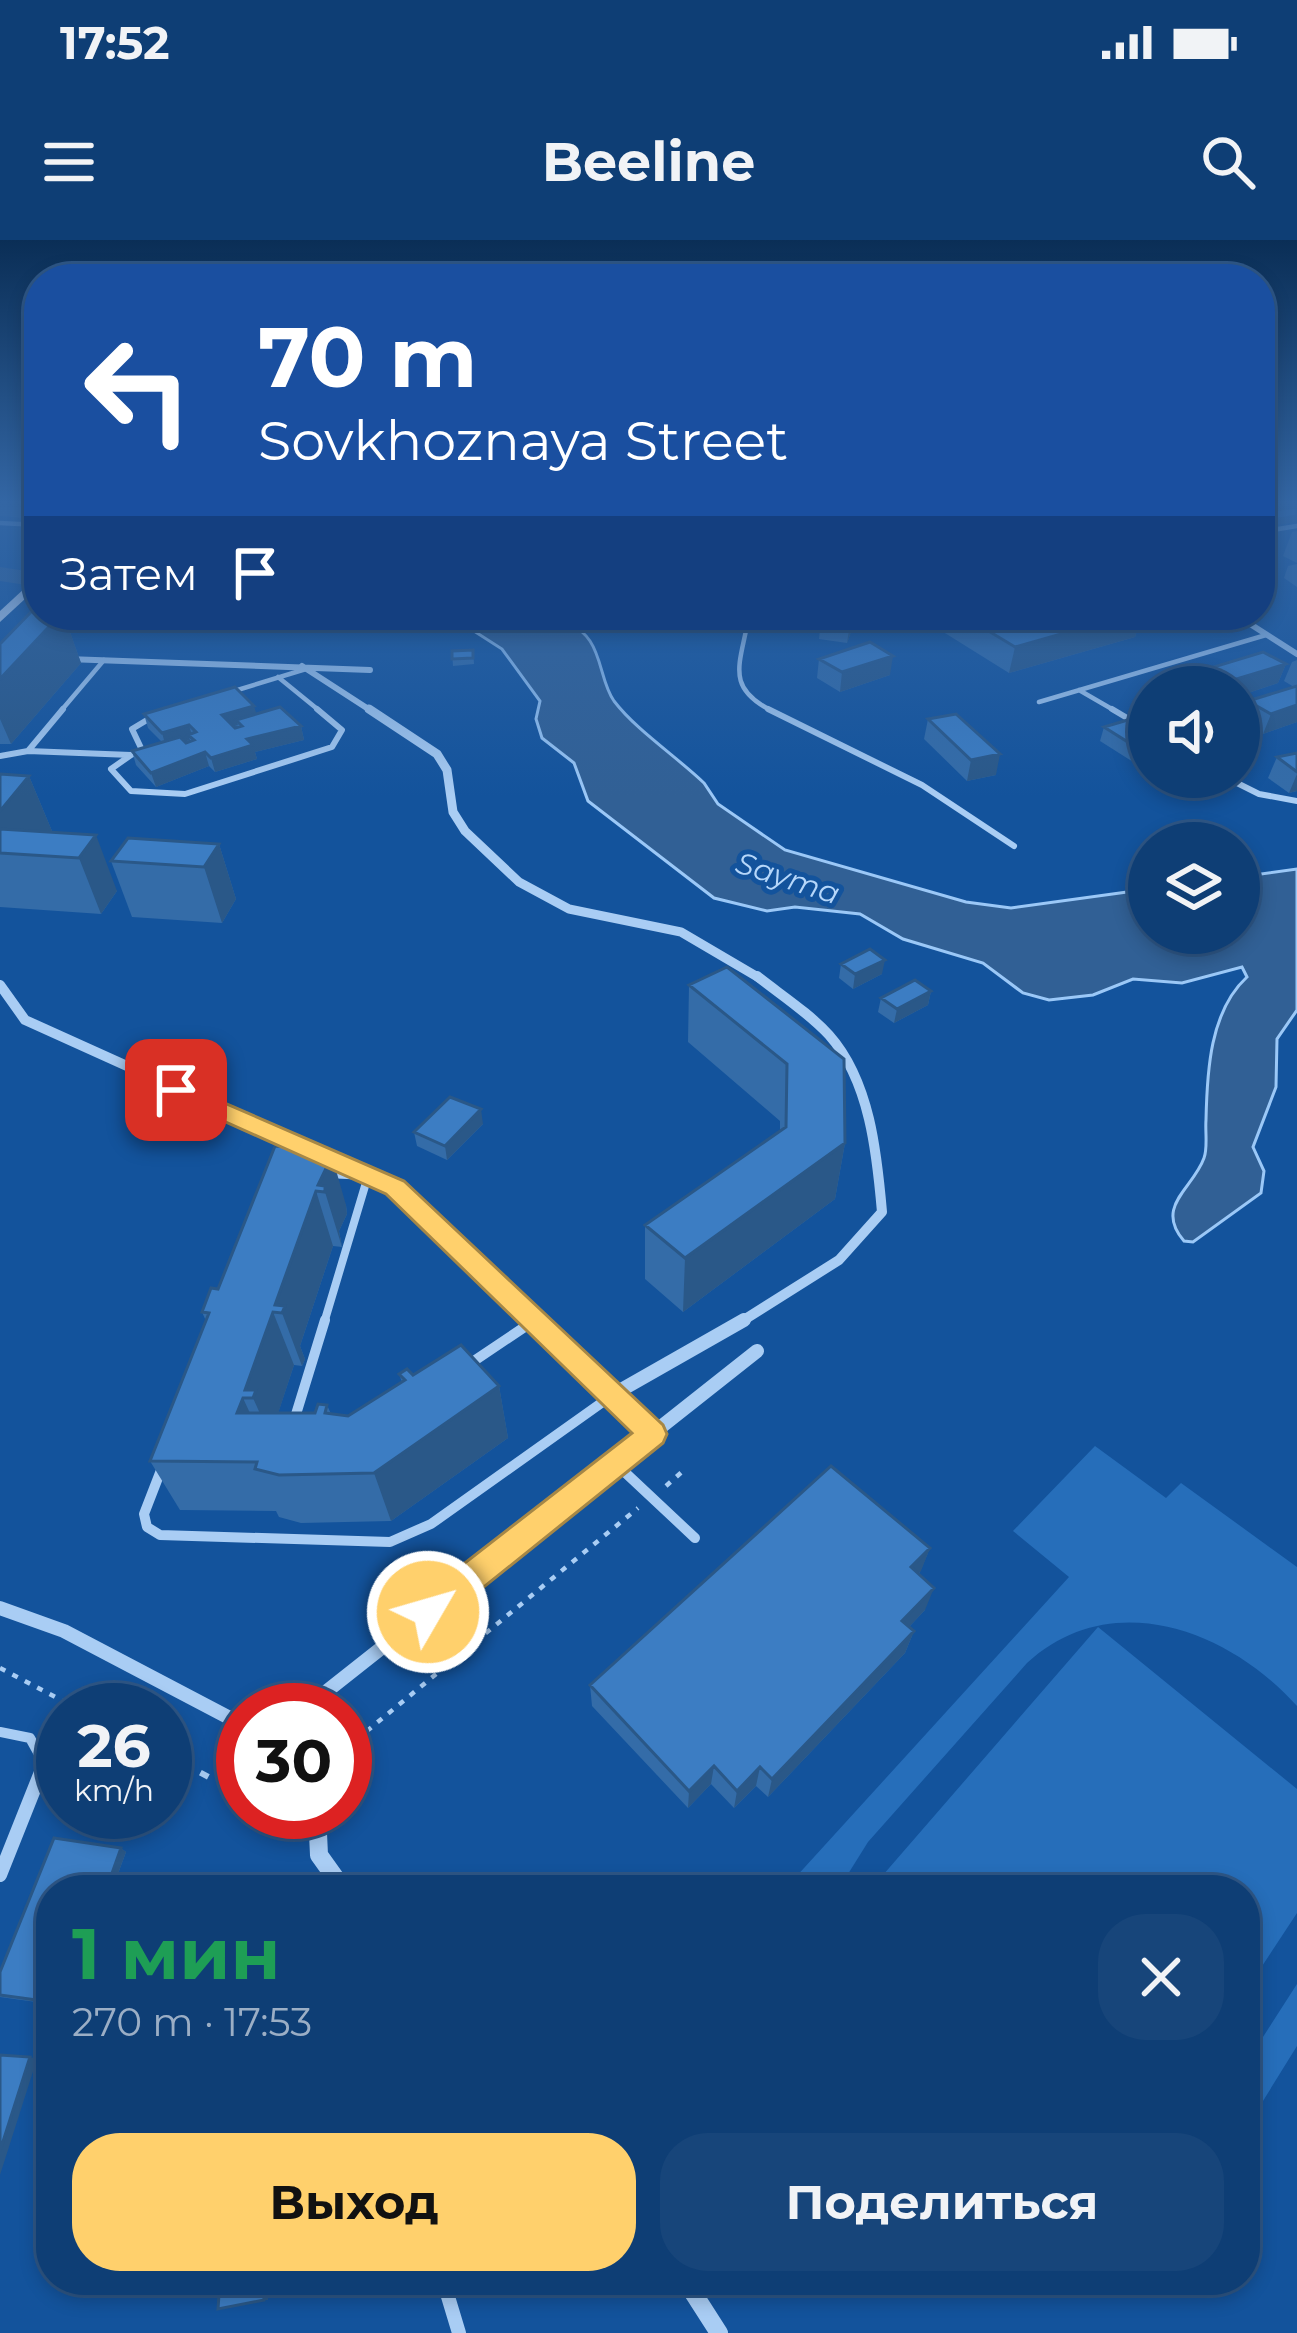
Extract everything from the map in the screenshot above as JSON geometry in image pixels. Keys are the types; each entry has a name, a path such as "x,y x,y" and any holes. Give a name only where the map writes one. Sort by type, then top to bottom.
{"street":[{"path":"1260,630 1297,654"},
{"path":"58,658 370,670"},
{"path":"304,668 437,754 447,770 443,789 465,833 527,888 561,907 660,924 714,943 835,1042 861,1095 878,1156 882,1212 864,1234 805,1285 614,1394"},
{"path":"0,986 25,1020 395,1187 652,1434"},
{"path":"337,1683 757,1351"},
{"path":"0,1608 33,1616 124,1658 216,1710"},
{"path":"318,1839 319,1855 333,1875"},
{"path":"695,2295 719,2333"}],"lane":[{"path":"747,630 739,682 747,699 922,784 1014,846"},
{"path":"1039,701 1266,634"},
{"path":"28,751 104,660"},
{"path":"212,698 304,668"},
{"path":"97,754 137,794 177,795 332,747 342,730 278,677"},
{"path":"1079,690 1128,719"},
{"path":"111,770 142,750 132,729 168,712"},
{"path":"0,756 28,751 131,755"},
{"path":"1260,794 1297,801"},
{"path":"303,1435 293,1424 368,1176 314,1174"},
{"path":"444,1381 535,1320"},
{"path":"170,1447 144,1514 147,1527 160,1534 390,1542 430,1524 614,1394"},
{"path":"615,1463 695,1538"},
{"path":"0,1732 31,1736 43,1749 45,1764 0,1875"},
{"path":"448,2295 459,2333"}],"path":[{"path":"372,1728 685,1471"},
{"path":"0,1668 36,1687"}],"shaded area":[{"path":"1095,1446 1166,1498 1181,1483 1297,1567 1297,1706 1238,1656 1203,1638 1131,1622 1095,1626 1060,1640 1027,1663 868,1842 847,1875 798,1875 1069,1577 1013,1531"},
{"path":"1098,1627 1297,1789 1297,1913 1260,1969 1260,1875 883,1875"},
{"path":"1297,1984 1297,2046 1260,2106 1260,2042"}],"water":[{"name":"Sayma","path":"472,630 580,630 594,648 610,694 623,712 704,783 718,804 785,850 966,902 1011,908 1128,892 1128,954 1260,954 1260,874 1297,869 1297,1010 1277,1039 1276,1087 1253,1147 1264,1171 1261,1193 1193,1242 1184,1241 1176,1229 1174,1208 1205,1154 1213,1043 1225,1007 1247,977 1242,967 1182,983 1133,979 1093,995 1049,1000 1023,993 983,963 903,939 860,914 795,907 767,911 714,898 588,801 574,763 542,738 536,719 540,701 502,649"}],"building":[{"path":"24,619 24,630 46,630 0,679 0,644"},
{"path":"987,630 1075,630 1015,647"},
{"path":"870,642 893,656 842,672 819,659"},
{"path":"473,650 473,658 452,659 452,651"},
{"path":"1263,652 1286,664 1260,672 1260,666 1217,666"},
{"path":"1297,686 1297,705 1271,714 1260,708 1260,697"},
{"path":"235,687 254,706 222,715 235,728 242,726 236,720 280,707 301,726 247,739 253,745 211,758 205,752 151,773 132,751 180,737 186,743 194,740 188,735 196,732 189,725 162,733 144,714"},
{"path":"956,714 1000,754 971,760 928,719"},
{"path":"1128,720 1128,742 1104,727"},
{"path":"1297,753 1297,772 1277,757"},
{"path":"0,774 29,776 0,811"},
{"path":"0,829 96,835 79,858 0,853"},
{"path":"128,838 219,844 204,867 111,861"},
{"path":"870,949 885,960 855,974 841,964"},
{"path":"727,967 844,1059 845,1143 685,1258 645,1225 786,1127 787,1064 689,985"},
{"path":"915,980 931,991 897,1009 881,998"},
{"path":"450,1097 481,1109 445,1146 414,1132"},
{"path":"275,1146 330,1149 331,1158 318,1185 325,1186 325,1192 316,1191 275,1305 285,1306 282,1313 273,1312 245,1390 256,1390 253,1398 243,1398 237,1413 315,1413 318,1404 327,1405 325,1413 348,1416 405,1380 399,1374 407,1369 413,1375 461,1345 499,1386 374,1473 279,1475 255,1469 257,1462 150,1461 209,1313 202,1312 211,1288 218,1289"},
{"path":"831,1466 930,1548 911,1567 934,1588 902,1621 914,1631 772,1779 760,1767 737,1791 714,1766 689,1791 590,1685"},
{"path":"54,1839 61,1839 121,1848 111,1875 39,1875"},
{"path":"36,1883 36,2000 0,1995 0,1972"},
{"path":"0,2055 30,2057 0,2151"},
{"path":"219,2295 264,2295 264,2300 218,2309"}],"route":[{"path":"176,1090 395,1187 652,1434 428,1612"}]}
